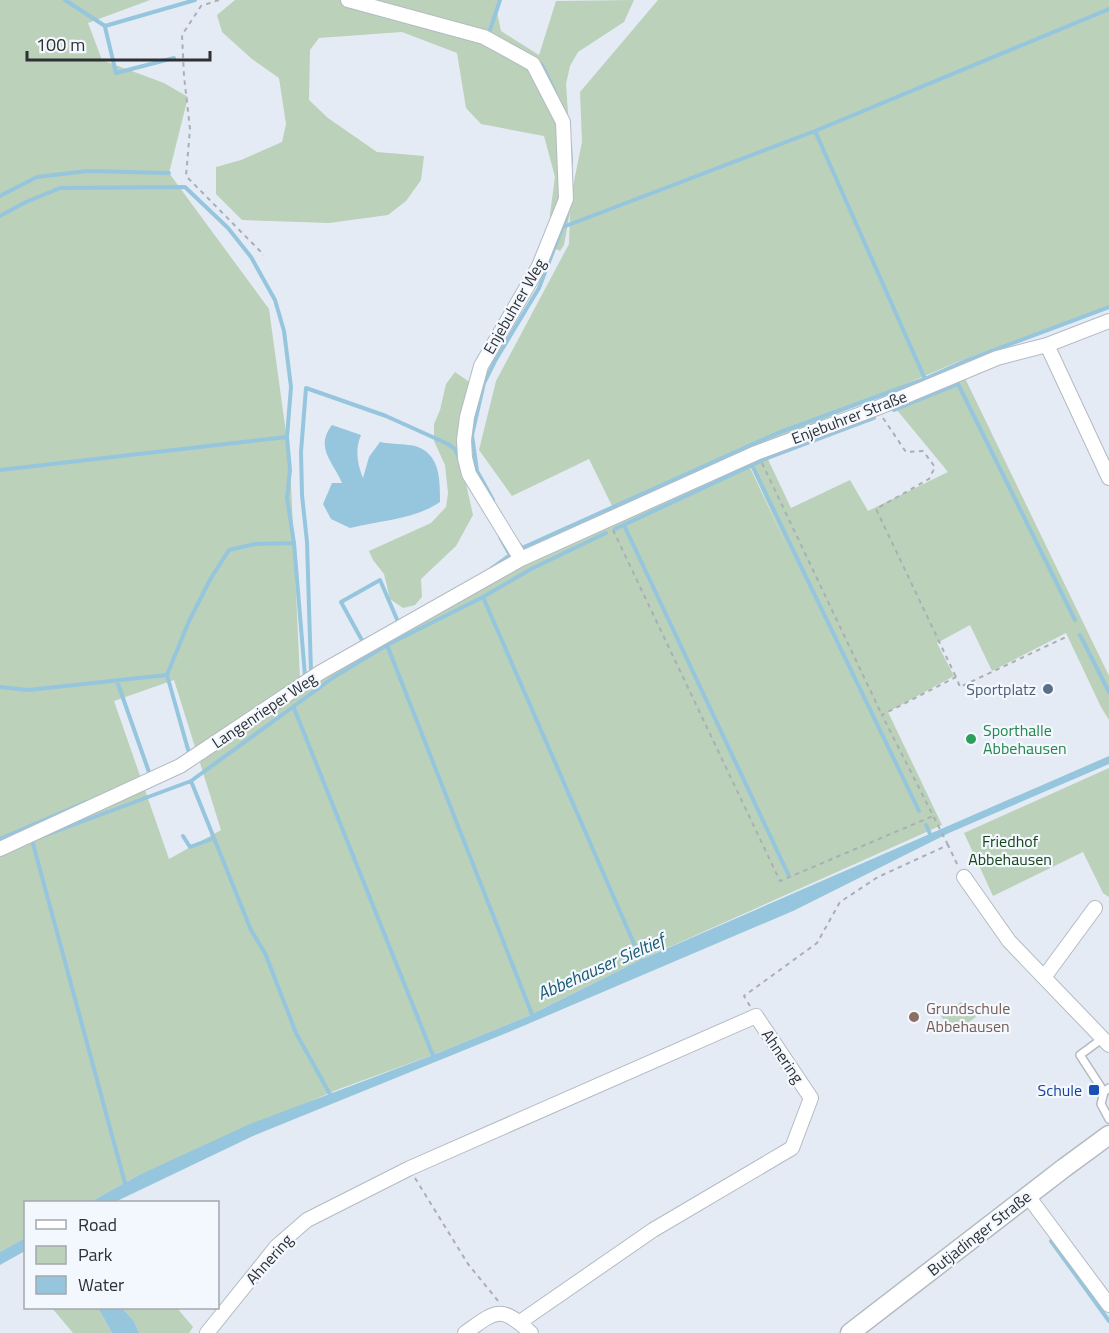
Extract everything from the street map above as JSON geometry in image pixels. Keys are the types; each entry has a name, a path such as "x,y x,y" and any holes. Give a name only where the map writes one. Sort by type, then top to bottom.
{"main road":[{"name":"Butjadinger Straße","path":"850,1333 1109,1135"}],"street":[{"name":"Enjebuhrer Weg","path":"348,0 484,37 533,64 563,122 566,199 539,266 481,366 469,408 464,440 469,474 521,559"},
{"name":"Enjebuhrer Straße","path":"521,559 756,453 877,408 997,358 1047,345 1109,321"},
{"path":"1047,345 1109,478"},
{"name":"Langenrieper Weg","path":"0,849 180,766 321,672 521,559"},
{"path":"964,877 1009,941 1106,1042"},
{"path":"1045,976 1095,908"},
{"name":"Ahnering","path":"207,1333 277,1246 307,1220 410,1168 756,1016 811,1098 792,1148 652,1230 520,1322"},
{"path":"1028,1196 1109,1305"},
{"path":"465,1333 492,1314 503,1313 520,1322 531,1333"}],"lane":[{"path":"1106,1042 1080,1055 1107,1090 1101,1104 1109,1119"}],"path":[{"path":"219,0 201,6 182,35 190,129 186,176 264,255"},
{"path":"877,408 906,452 923,451 935,467 929,479 876,509 960,687 1068,636"},
{"path":"763,464 882,715 964,877"},
{"path":"608,519 780,881 933,816"},
{"path":"882,715 956,677"},
{"path":"756,1016 744,996 816,944 840,902 878,877 948,845"},
{"path":"410,1168 468,1264 498,1299 503,1313"}],"green space":[{"path":"0,0 150,0 88,23 102,60 164,83 188,97 169,173 269,309 290,462 300,679 473,590 747,461 789,551 748,461 765,453 791,508 850,480 868,511 948,472 892,404 963,374 1109,676 1109,720 1066,633 992,671 970,625 937,643 954,676 888,712 942,825 638,961 526,1017 438,1053 339,1089 139,1175 92,1201 24,1201 24,1239 0,1252","holes":["174,680 221,830 169,859 114,701"]},
{"path":"235,0 499,0 496,7 501,31 539,55 556,1 634,0 624,22 578,52 570,66 566,84 573,186 582,142 580,92 658,0 1109,0 1109,307 957,362 614,510 589,459 512,496 479,450 496,381 569,244 570,212 564,245 560,251 550,246 550,214 555,177 544,136 481,124 466,108 457,53 402,32 319,38 310,50 309,100 328,118 377,152 424,156 421,180 406,201 388,215 329,223 242,220 216,194 216,167 241,160 282,142 286,124 279,78 252,59 222,32 217,15"},
{"path":"455,372 471,383 460,457 473,515 456,546 421,579 422,597 415,605 403,608 390,599 384,574 369,551 431,523 446,507 448,493 445,465 434,441 434,424 446,384"},
{"name":"Friedhof Abbehausen","path":"1109,768 1109,897 1103,893 1083,852 993,896 964,833"},
{"path":"961,1002 967,1011 971,1009 976,1017 953,1033 941,1016"},
{"path":"53,1309 99,1309 112,1333 73,1333"},
{"path":"123,1309 178,1309 193,1327 189,1333 139,1333 134,1321"}],"water":[{"path":"332,425 361,435 358,456 363,478 369,457 380,442 415,446 426,451 438,470 440,502 419,513 350,528 331,519 323,504 332,483 342,483 325,448 327,433"},
{"path":"1109,756 1109,764 949,833 793,911 509,1032 253,1136 117,1201 92,1201 139,1175 250,1124 526,1017 638,961"},
{"path":"24,1239 24,1252 0,1265 0,1252"},
{"path":"99,1309 123,1309 134,1321 139,1333 112,1333"}],"waterway":[{"path":"65,0 105,26 195,0"},
{"path":"489,33 500,0"},
{"path":"563,227 815,131 1109,9"},
{"path":"105,27 116,73 174,58"},
{"path":"538,62 542,65 555,92"},
{"path":"815,131 925,379"},
{"path":"570,144 571,163"},
{"path":"0,196 37,177 87,171 169,173"},
{"path":"0,216 60,188 185,187 228,228 251,257 275,300 284,331 291,387 287,437 290,470 287,498 294,543 305,676"},
{"path":"493,500 477,471 472,435 484,383 539,288 567,215"},
{"path":"520,545 522,548 778,433 925,379 965,361 1109,307"},
{"path":"894,410 958,384 1075,620"},
{"path":"311,672 307,542 302,495 301,452 306,388 386,416 448,444 455,449 459,458"},
{"path":"615,529 765,459 874,418"},
{"path":"0,470 287,437"},
{"path":"752,465 919,811"},
{"path":"624,525 789,876"},
{"path":"331,1096 296,1033 265,953 251,930 191,781 334,677 387,645 483,597 531,569 606,533"},
{"path":"492,568 510,555 500,537"},
{"path":"193,751 189,753 167,675 189,621 211,578 229,550 255,544 294,543"},
{"path":"364,644 341,602 380,580 399,624"},
{"name":"Abbehauser Sieltief","path":"483,597 642,962"},
{"path":"1080,635 1109,692"},
{"path":"387,645 533,1017"},
{"path":"0,687 28,690 167,675"},
{"path":"117,681 150,775 148,776"},
{"path":"294,708 434,1058"},
{"path":"46,835 191,781"},
{"path":"0,839 86,802"},
{"path":"926,825 931,836"},
{"path":"183,836 190,847 214,838"},
{"path":"32,840 126,1187"},
{"path":"1051,1241 1109,1321"}],"place":[{"name":"Sportplatz","path":"1048,689"},
{"name":"Sporthalle Abbehausen","path":"971,739"},
{"name":"Grundschule Abbehausen","path":"914,1017"},
{"name":"Schule","path":"1094,1090"}]}
